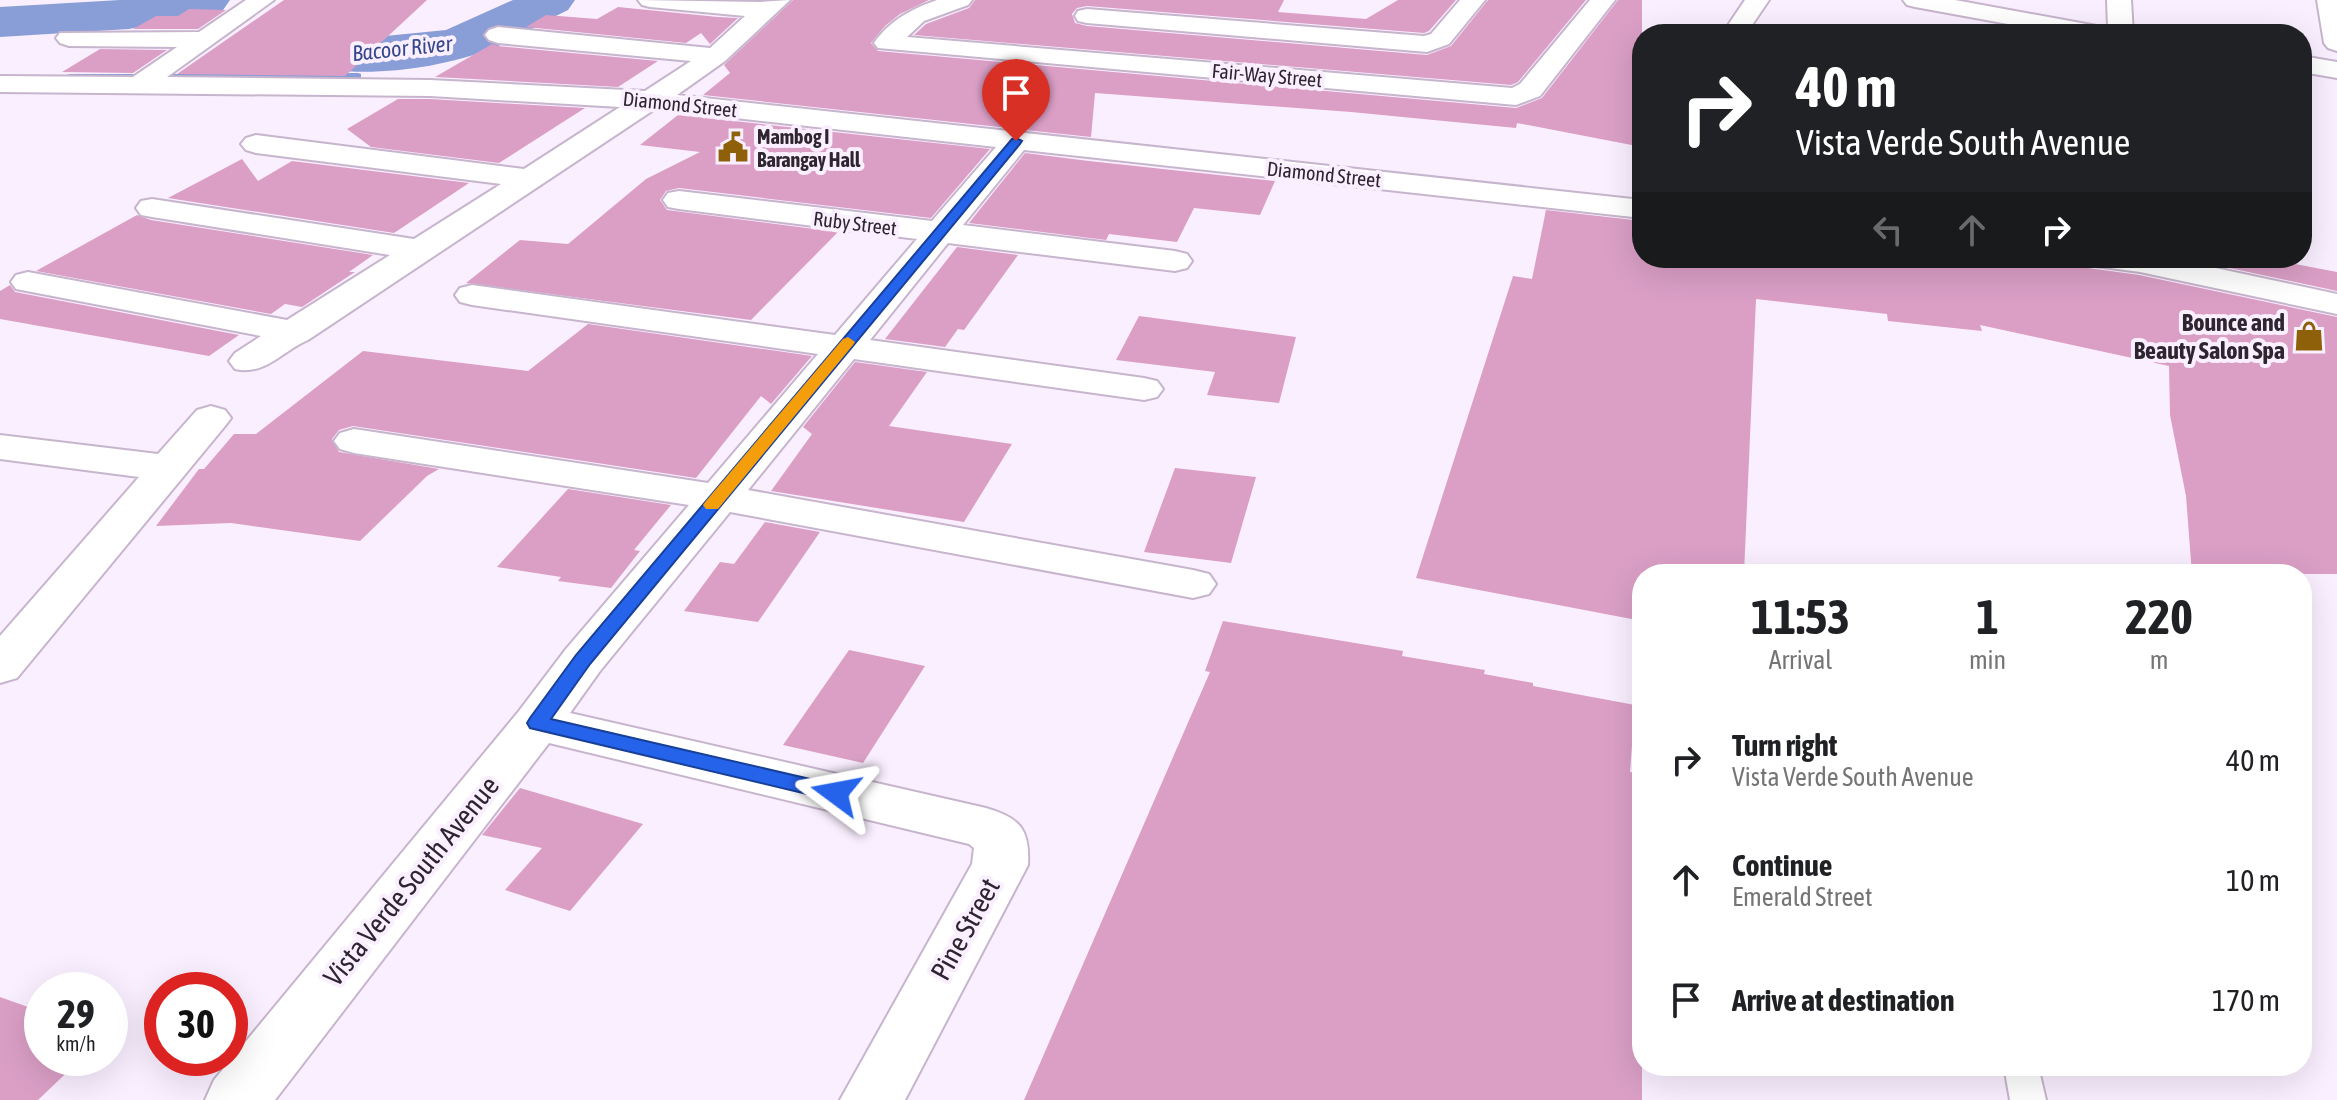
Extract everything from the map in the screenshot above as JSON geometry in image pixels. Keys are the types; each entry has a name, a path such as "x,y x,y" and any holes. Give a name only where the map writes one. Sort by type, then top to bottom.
{"street":[{"path":"139,85 262,0"},
{"path":"650,0 771,5"},
{"name":"Fair-Way Street","path":"960,0 915,16 887,43 1516,97 1530,90 1602,0"},
{"path":"1054,55 1064,32 1087,16 1127,0"},
{"path":"1087,16 1427,44 1440,39 1473,0"},
{"path":"1593,0 1602,0"},
{"path":"1741,24 1757,0"},
{"path":"2108,24 2119,0"},
{"path":"2329,0 2337,43"},
{"path":"1920,8 1965,4 2058,24"},
{"path":"248,361 716,56 771,5"},
{"path":"498,35 716,56"},
{"path":"69,38 203,40"},
{"path":"2312,66 2337,70"},
{"name":"Diamond Street","path":"0,84 430,88 651,100 1632,208"},
{"name":"Vista Verde South Avenue","path":"237,1100 537,723 583,660 1016,141"},
{"path":"256,144 530,179"},
{"name":"Ruby Street","path":"679,200 1175,261"},
{"path":"152,208 421,250"},
{"path":"2168,268 2337,304"},
{"path":"28,282 295,332"},
{"path":"472,295 1144,389"},
{"path":"2,662 211,418"},
{"path":"354,441 718,497 1193,584"},
{"path":"0,447 168,468"},
{"name":"Pine Street","path":"537,723 986,828 1002,841 1000,865 872,1100"}],"lane":[{"path":"2023,1076 2028,1100"}],"building":[{"path":"284,0 427,0 345,76 177,74"},
{"path":"793,0 929,0 900,14 871,43 878,51 1516,108 1542,98 1618,0 1642,0 1642,24 1632,24 1632,145 1517,123 1516,128 1095,93 1091,137 703,95 730,73 724,65"},
{"path":"975,0 1284,0 1278,12 1366,19 1398,0 1456,0 1424,33 1087,6 1077,8 1072,14 1075,23 1087,26 1427,55 1451,46 1488,0 1586,0 1518,82 1511,85 914,35 926,24 969,8"},
{"path":"618,7 738,18 710,44 701,33 686,43 526,27 546,15 597,19"},
{"path":"189,9 226,10 198,29 133,29 156,16 178,16"},
{"path":"492,44 658,61 618,87 435,77"},
{"path":"100,49 167,50 133,73 62,72"},
{"path":"398,99 585,108 499,163 371,147 347,129"},
{"path":"678,115 990,149 931,218 679,188 666,191 660,200 667,210 838,232 751,320 466,283 520,240 568,244 646,179 700,152 640,145"},
{"path":"1025,153 1275,181 1260,215 1194,208 1177,242 1109,234 1106,240 969,223"},
{"path":"242,159 258,181 292,161 469,183 394,233 168,198"},
{"path":"1546,210 1632,220 1632,268 2088,268 2139,275 2337,317 2337,574 2312,574 2312,564 2191,564 2186,496 2170,415 2169,366 1980,325 1982,331 1888,321 1887,314 1756,299 1744,564 1632,564 1632,619 1416,578 1513,276 1532,279"},
{"path":"137,215 151,220 373,255 349,272 355,272 302,307 285,304 271,314 36,271"},
{"path":"957,247 1018,255 964,330 958,329 945,347 885,339"},
{"path":"2312,267 2337,272 2337,291 2230,268"},
{"path":"10,285 15,292 239,335 209,356 0,319 0,291"},
{"path":"1139,316 1296,337 1279,403 1207,395 1215,372 1116,360"},
{"path":"588,324 812,356 771,404 761,396 696,478 353,426 339,430 332,439 339,452 439,469 427,476 360,541 231,523 156,526 199,469 204,469 234,434 256,434 363,351 528,371"},
{"path":"855,362 927,372 889,426 1012,444 964,522 771,491 812,434 803,427"},
{"path":"1175,468 1256,477 1231,563 1144,552"},
{"path":"568,489 671,505 634,550 640,551 611,588 558,581 561,577 497,567"},
{"path":"765,522 820,532 758,622 684,611 720,562 734,564"},
{"path":"1223,621 1403,651 1402,656 1485,670 1484,674 1533,683 1533,686 1632,704 1632,1076 1642,1076 1642,1100 1024,1100 1210,672 1205,671"},
{"path":"849,650 925,666 863,763 783,745"},
{"path":"520,788 643,824 570,911 505,890 542,848 482,835"},
{"path":"0,997 24,1006 24,1076 63,1076 38,1100 0,1100"}],"waterway":[{"name":"Bacoor River","path":"0,22 129,14 206,0"},
{"name":"Bacoor River","path":"366,0 325,33 317,45 320,54 391,53 444,46 484,33 551,0"},
{"path":"173,77 358,76"},
{"path":"70,77 133,77"}],"slow traffic":[{"path":"712,505 848,342"}],"place":[{"name":"Mambog I Barangay Hall","path":"733,147"},
{"name":"Bounce and Beauty Salon Spa","path":"2309,336"}],"route":[{"path":"836,793 537,723 583,660 1016,141"}]}
